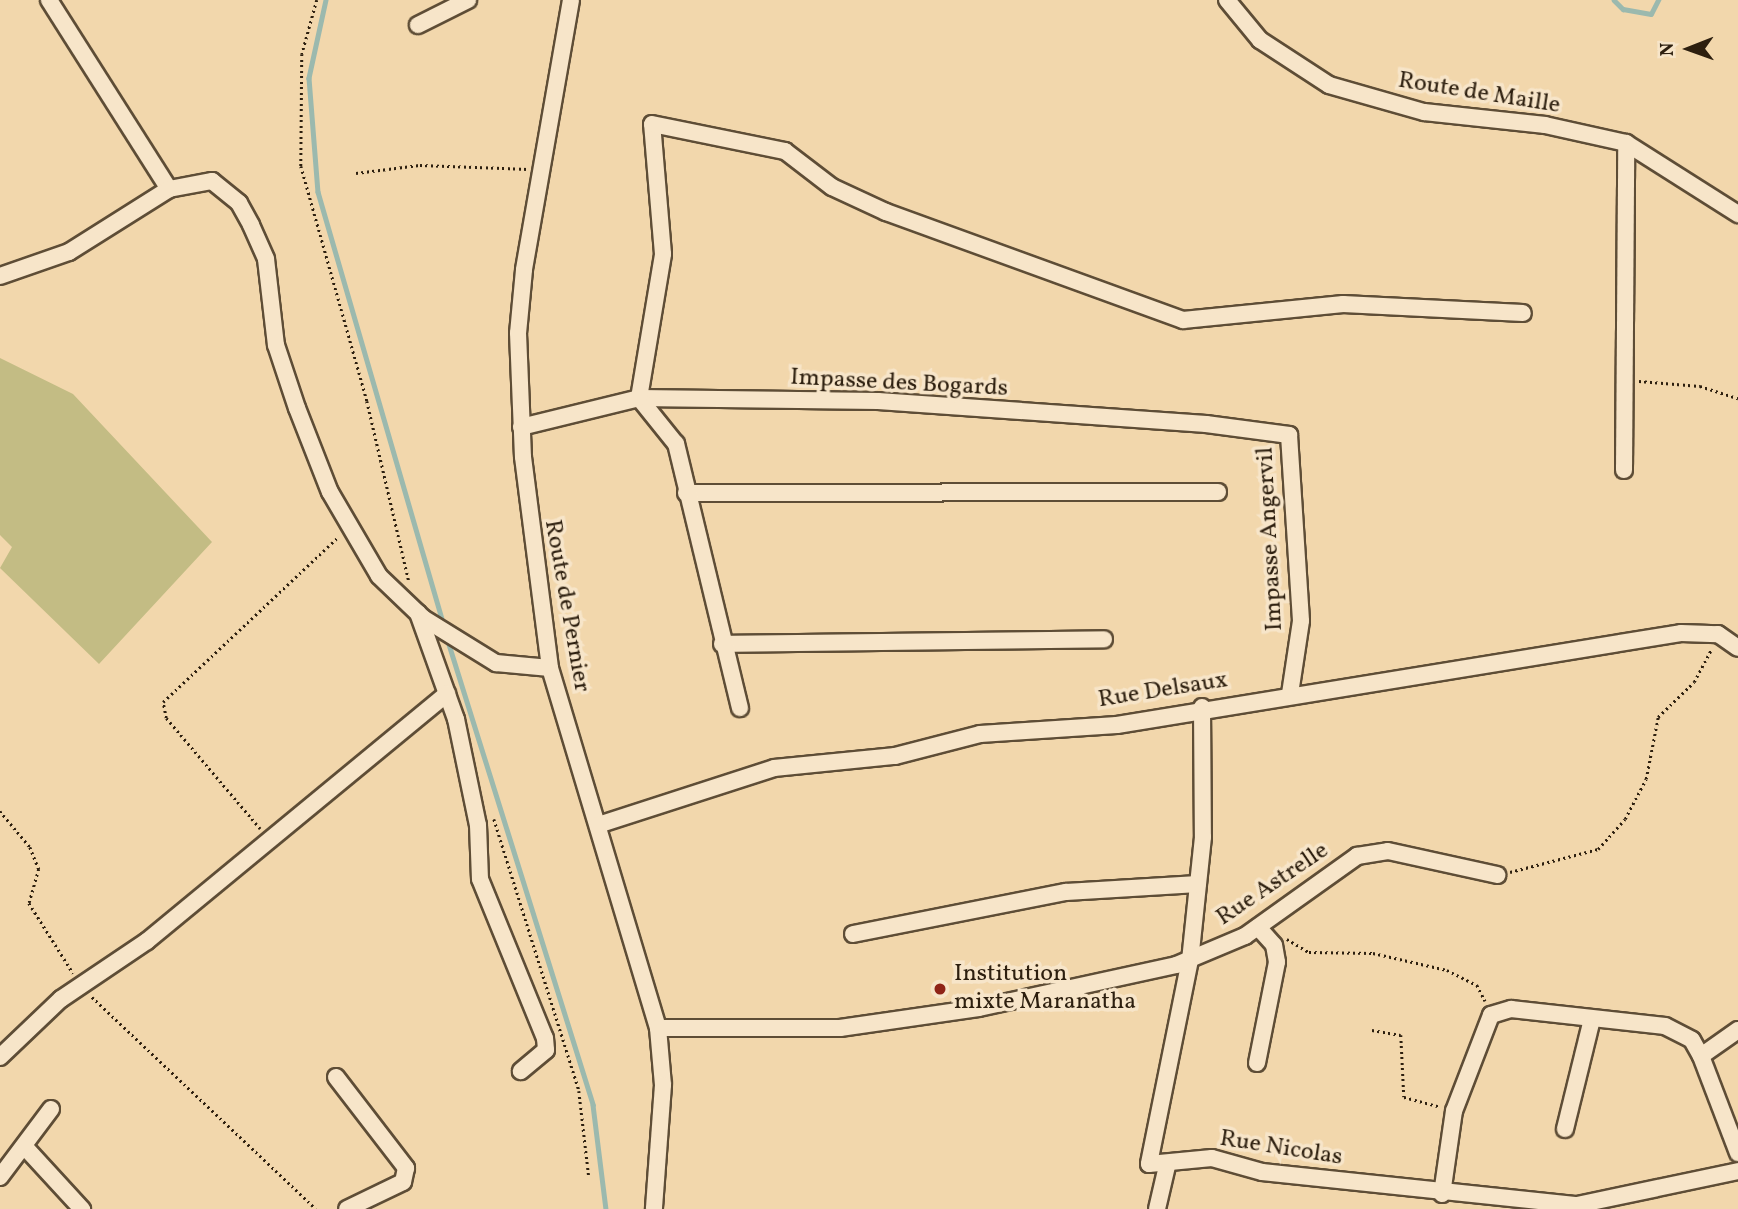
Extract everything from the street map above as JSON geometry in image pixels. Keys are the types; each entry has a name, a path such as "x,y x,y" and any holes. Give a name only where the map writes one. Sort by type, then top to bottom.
{"street":[{"path":"49,0 169,189"},
{"path":"418,25 468,0"},
{"name":"Route de Pernier","path":"571,0 518,333 528,537 550,668 658,1028 663,1084 654,1209"},
{"name":"Route de Maille","path":"1227,0 1260,40 1329,85 1365,98 1626,143 1738,214"},
{"path":"740,708 722,644 676,444 639,398 663,254 652,124 785,151 832,187 886,212 1161,315 1183,320 1343,304 1523,313"},
{"path":"1624,470 1626,143"},
{"path":"3,272 69,252 169,189 212,181 239,203 266,259 275,345 330,492 379,576 421,615 456,633 496,663 550,668"},
{"name":"Impasse des Bogards","path":"522,427 639,398 878,401 1277,434"},
{"name":"Impasse Angervil","path":"1277,434 1294,443 1301,621 1290,694"},
{"path":"686,493 1218,492"},
{"path":"421,615 447,694 475,806 480,879 545,1038 546,1050 521,1071"},
{"name":"Rue Delsaux","path":"598,825 774,768 895,756 980,734 1117,725 1202,707 1681,633 1718,634"},
{"path":"1718,634 1738,648"},
{"path":"722,644 1104,639"},
{"path":"0,1058 81,985 271,842 447,694"},
{"path":"1157,1209 1167,1166 1149,1164 1150,1136 1190,960 1198,884 1202,707"},
{"name":"Rue Astrelle","path":"658,1028 840,1028 906,1020 1190,960 1258,927 1357,856 1388,851 1497,875"},
{"path":"853,934 1066,892 1198,884"},
{"path":"1257,1063 1277,962 1274,945 1258,927"},
{"path":"1442,1194 1454,1111 1492,1015 1511,1009 1681,1031 1702,1056 1738,1153"},
{"path":"1565,1129 1592,1019"},
{"path":"1702,1056 1738,1030"},
{"path":"336,1077 406,1168 403,1182 347,1209"},
{"path":"0,1177 51,1109"},
{"path":"24,1146 82,1209"},
{"name":"Rue Nicolas","path":"1167,1166 1212,1158 1262,1172 1442,1194 1577,1205 1738,1171"}],"path":[{"path":"317,0 302,54 302,166 390,489 401,562 421,615"},
{"path":"356,173 420,165 542,170"},
{"path":"1625,382 1700,386 1738,398"},
{"path":"271,842 166,718 163,702 350,526"},
{"path":"1497,875 1598,849 1625,819 1646,779 1658,716 1694,682 1718,634"},
{"path":"0,811 30,847 39,869 29,903 81,985 161,1069 316,1209"},
{"path":"492,814 579,1091 589,1178"},
{"path":"1309,952 1373,953 1447,970 1477,985 1492,1015"},
{"path":"1372,1030 1401,1035 1404,1097 1454,1111"}],"shaded area":[{"path":"0,358 73,394 212,542 99,664 0,568 12,547 0,535"}],"waterway":[{"path":"326,0 309,78 318,192 444,626"},
{"path":"1614,0 1623,9 1651,14 1658,0"},
{"path":"447,638 593,1105 606,1209"}],"place":[{"name":"Institution mixte Maranatha","path":"940,989"}]}
